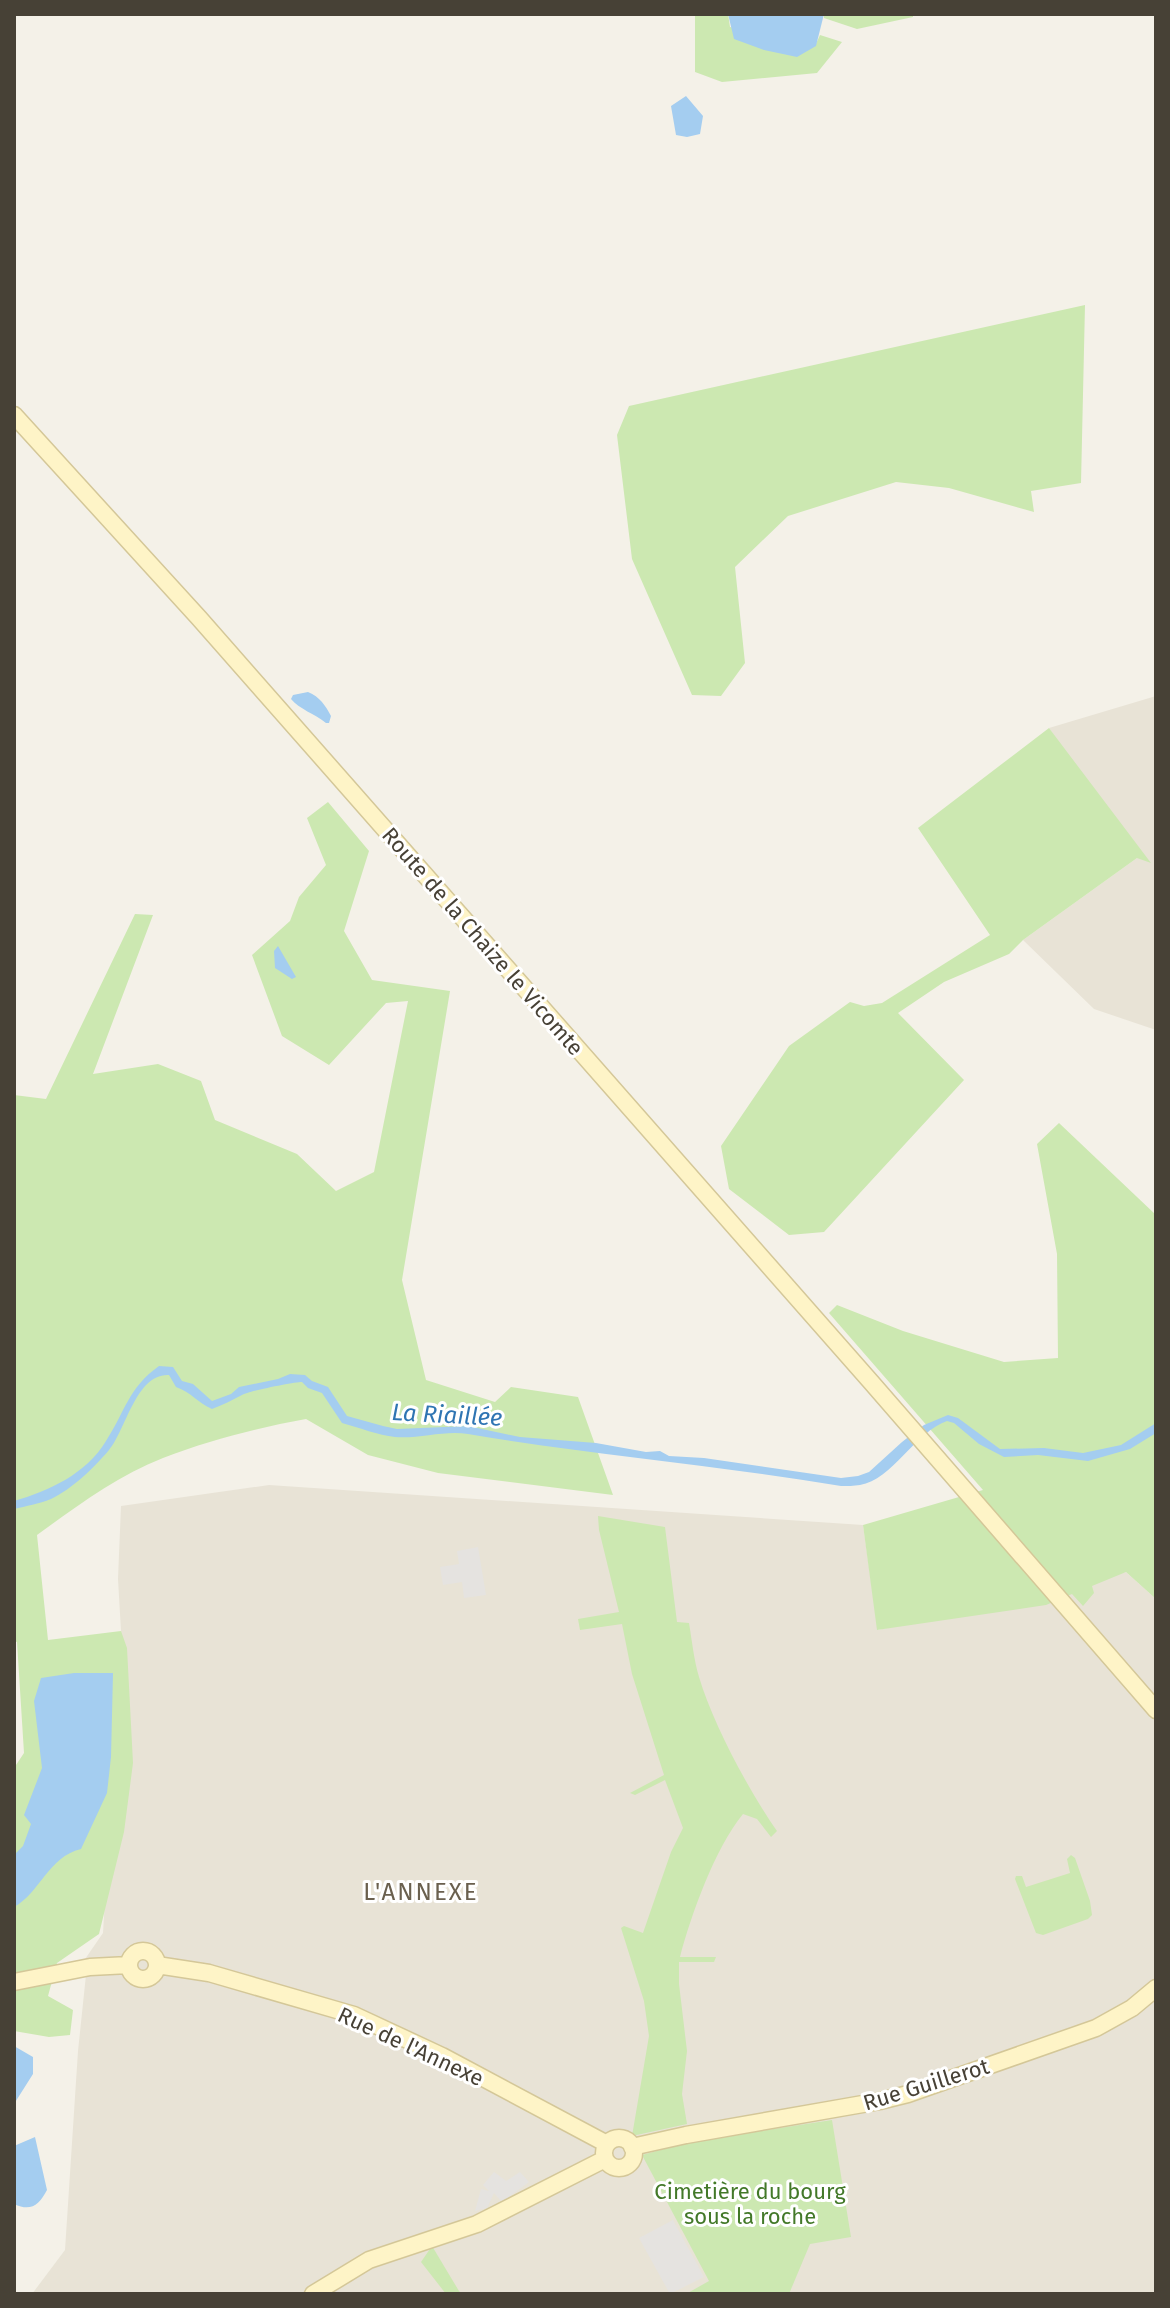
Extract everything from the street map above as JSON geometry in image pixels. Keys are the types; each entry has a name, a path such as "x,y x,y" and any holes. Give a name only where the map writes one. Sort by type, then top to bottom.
{"main road":[{"name":"Route de la Chaize le Vicomte","path":"14,402 56,449 94,500"},
{"name":"Route de la Chaize le Vicomte","path":"14,415 94,500 925,1443 1156,1710"},
{"name":"Rue de l'Annexe","path":"14,1982 90,1967 129,1965 132,1956 145,1951 155,1957 157,1965 209,1973 354,2015 442,2056 606,2152"},
{"name":"Rue Guillerot","path":"632,2147 908,2094 1096,2028 1127,2011 1156,1988"},
{"path":"313,2294 369,2260 477,2224 606,2152 613,2139 621,2138 632,2147 633,2157 623,2167 615,2167 606,2152"}],"shaded area":[{"path":"1156,696 1156,1030 1094,1009 1023,940 1137,858 1049,728"},
{"path":"269,1485 863,1525 878,1630 1126,1572 1156,1599 1156,2294 32,2294 65,2250 86,1975 83,1962 103,1933 121,1631 118,1579 121,1506"},
{"path":"478,1547 486,1595 464,1598 462,1582 443,1585 440,1567 459,1564 457,1551"},
{"path":"494,2172 506,2181 520,2172 529,2182 502,2202 494,2193 487,2208 475,2211 481,2189 489,2191 483,2185"},
{"path":"673,2220 704,2277 670,2294 639,2238"}],"green space":[{"path":"695,14 728,14 730,27 815,46 820,35 842,42 817,73 722,82 695,72"},
{"path":"824,14 913,14 913,17 857,29 824,18"},
{"path":"1085,305 1081,483 1031,491 1034,512 949,488 896,482 788,516 735,567 745,663 721,696 692,695 632,559 617,435 629,406"},
{"path":"1049,728 1151,863 1137,858 1023,940 1009,954 944,982 898,1013 964,1080 824,1232 789,1235 729,1189 721,1146 789,1046 850,1002 864,1006 882,1003 990,935 918,828"},
{"path":"328,802 369,851 344,931 372,980 450,991 402,1280 426,1380 495,1402 511,1387 578,1397 613,1495 438,1473 368,1455 306,1419 216,1440 146,1465 98,1492 37,1535 48,1640 121,1631 127,1648 133,1763 124,1832 99,1934 57,1963 48,1996 73,2010 70,2035 49,2037 14,2031 14,1768 24,1753 17,1642 14,1641 14,1095 46,1099 135,914 153,915 93,1074 158,1064 201,1081 215,1120 297,1154 336,1191 374,1172 408,1001 386,1003 329,1065 282,1036 252,955 290,921 299,897 326,865 307,818"},
{"path":"1059,1123 1156,1215 1156,1599 1126,1572 1092,1586 1094,1593 1083,1606 1072,1594 1046,1605 877,1630 863,1525 983,1490 829,1313 837,1305 903,1331 1004,1362 1058,1358 1057,1254 1037,1144"},
{"path":"598,1516 665,1527 677,1622 689,1623 697,1671 713,1715 755,1797 777,1831 771,1837 757,1819 743,1814 714,1863 685,1940 680,1957 716,1957 714,1962 679,1962 687,2051 682,2094 687,2124 632,2136 649,2036 644,2001 621,1928 624,1926 643,1933 671,1852 683,1828 665,1780 635,1795 630,1793 664,1775 632,1674 622,1624 580,1630 578,1619 619,1612"},
{"path":"1071,1855 1075,1858 1092,1915 1043,1935 1036,1933 1016,1876 1022,1876 1026,1887 1070,1873 1067,1859"},
{"name":"Cimetière du bourg sous la roche","path":"832,2120 851,2237 810,2244 789,2294 686,2294 709,2281 642,2155 690,2142"},
{"path":"432,2246 462,2294 446,2294 421,2262"}],"water":[{"path":"728,14 824,14 816,46 797,57 734,39"},
{"path":"686,96 703,116 700,134 687,137 676,135 671,106"},
{"path":"308,692 324,705 331,716 329,723 291,699 293,695"},
{"path":"278,946 296,977 292,979 275,968 274,951"},
{"path":"159,1366 173,1367 182,1381 193,1384 212,1401 231,1394 239,1387 290,1374 305,1375 328,1387 347,1416 397,1429 468,1426 520,1437 660,1451 669,1456 704,1458 841,1478 869,1472 924,1425 948,1415 958,1418 1000,1449 1044,1448 1083,1453 1121,1445 1156,1423 1156,1433 1130,1449 1088,1461 1038,1455 1004,1457 947,1421 924,1435 872,1481 841,1486 468,1434 389,1436 342,1423 322,1393 302,1382 246,1393 212,1409 176,1387 169,1375 148,1383 109,1450 82,1478 51,1499 14,1509 14,1501 66,1480 88,1463 106,1441 140,1383"},
{"path":"74,1673 113,1673 107,1793 81,1849 60,1859 31,1893 14,1907 14,1855 23,1846 31,1824 24,1815 42,1768 34,1701 41,1678"},
{"path":"14,2046 33,2057 33,2074 14,2104"},
{"path":"35,2137 47,2190 38,2203 25,2207 14,2204 14,2146"}],"district":[{"name":"L'ANNEXE","path":"421,1892"}],"water label":[{"name":"La Riaillée","path":"447,1415"}]}
